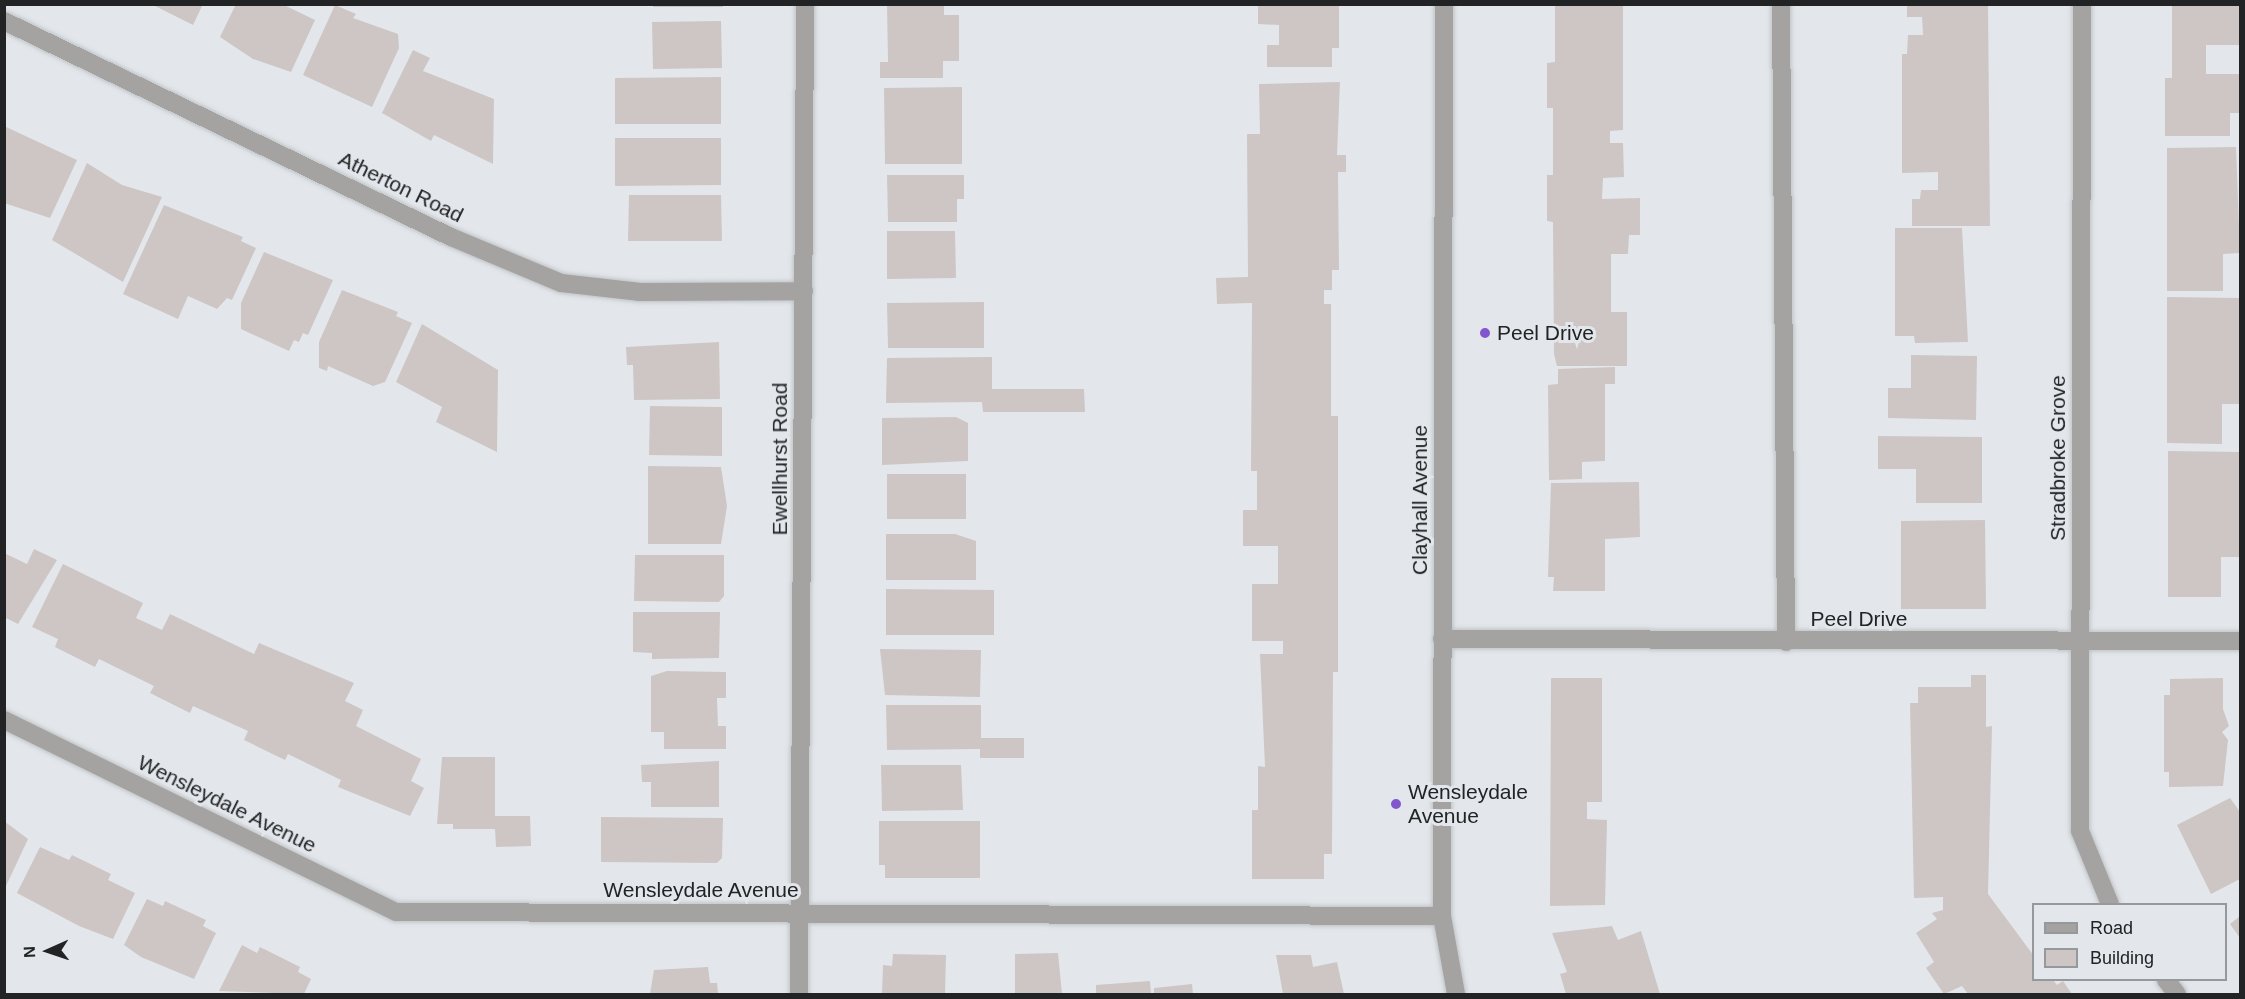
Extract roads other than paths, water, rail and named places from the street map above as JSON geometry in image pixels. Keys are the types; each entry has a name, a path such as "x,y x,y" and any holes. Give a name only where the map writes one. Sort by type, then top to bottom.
{"street":[{"name":"Ewellhurst Road","path":"800,994 805,4"},
{"name":"Clayhall Avenue","path":"1444,4 1442,916 1456,994"},
{"path":"1780,4 1786,642"},
{"name":"Stradbroke Grove","path":"2082,4 2080,831 2110,903"},
{"name":"Atherton Road","path":"4,21 451,237 561,283 640,292 804,291"},
{"name":"Peel Drive","path":"1442,639 1786,642 2241,641"},
{"name":"Wensleydale Avenue","path":"4,720 396,912 1442,916"},
{"path":"2167,981 2177,994"}],"place":[{"name":"Peel Drive","path":"1485,333"},
{"name":"Wensleydale Avenue","path":"1396,804"}]}
